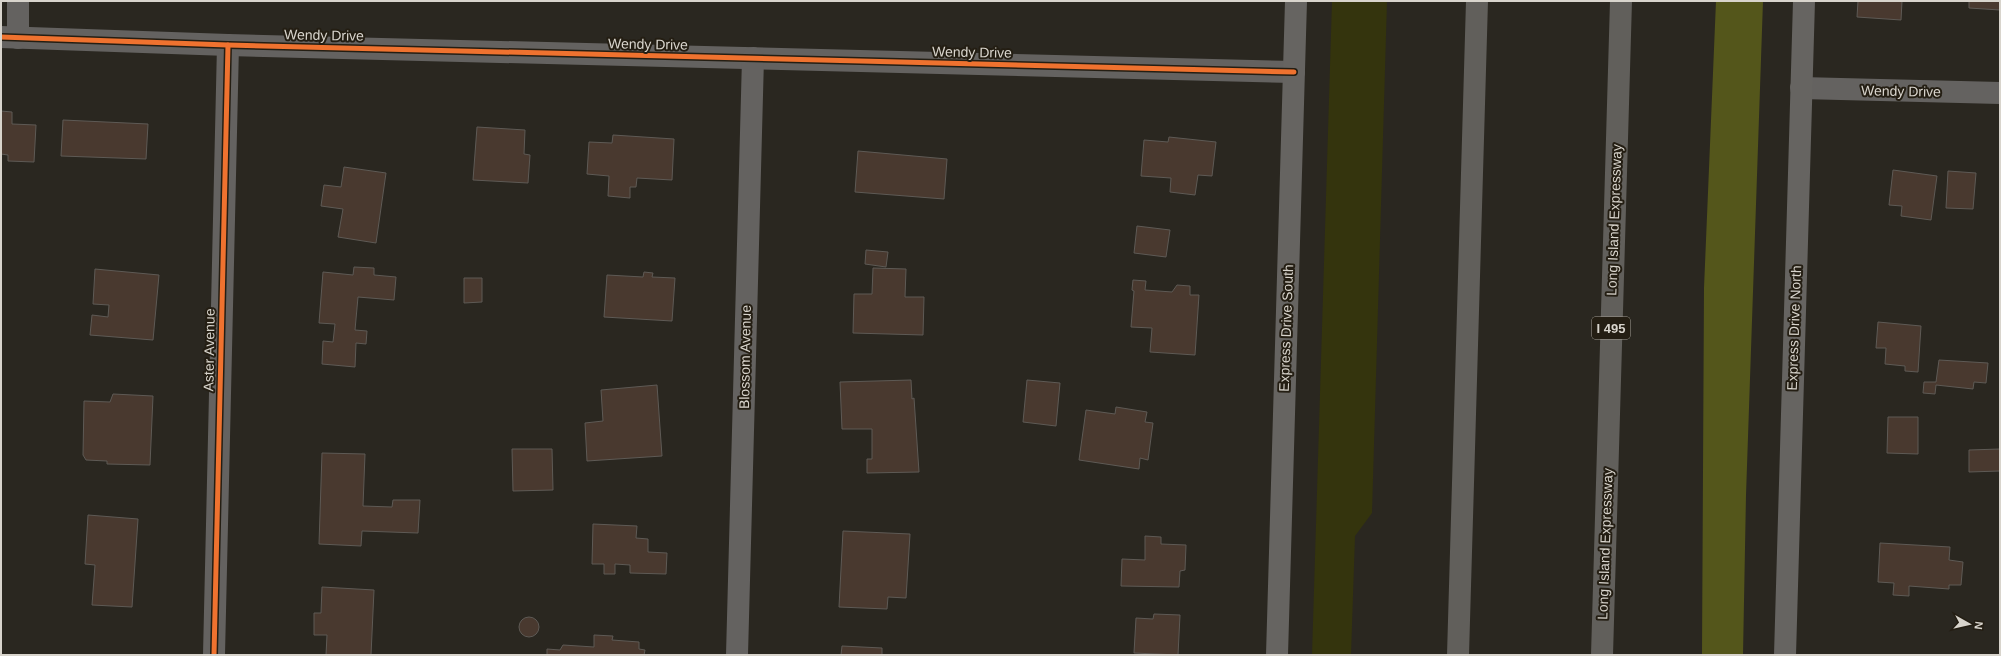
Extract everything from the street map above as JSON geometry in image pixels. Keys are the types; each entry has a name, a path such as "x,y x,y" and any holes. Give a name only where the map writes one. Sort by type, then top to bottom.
{"highway":[{"path":"1458,655 1477,1"},
{"name":"Long Island Expressway","path":"1602,655 1621,1"}],"main road":[{"name":"Express Drive South","path":"1277,655 1296,1"},
{"name":"Express Drive North","path":"1785,655 1804,1"}],"street":[{"path":"10,38 18,1"},
{"name":"Wendy Drive","path":"10,38 228,45 1294,72"},
{"name":"Aster Avenue","path":"214,655 228,45"},
{"name":"Blossom Avenue","path":"737,655 753,58"},
{"name":"Wendy Drive","path":"1801,88 2000,93"}],"shaded area":[{"path":"1332,1 1387,1 1372,513 1355,536 1351,655 1312,655"},
{"path":"1716,1 1763,1 1746,495 1743,655 1702,655 1704,288"}],"building":[{"path":"1858,1 1902,1 1901,20 1857,17"},
{"path":"1969,1 2000,1 2000,10 1969,8"},
{"path":"1,111 12,112 12,124 36,125 34,162 8,161 8,155 1,154"},
{"path":"63,120 148,124 146,159 61,156"},
{"path":"477,127 525,130 524,154 530,155 528,183 473,180"},
{"path":"613,135 674,139 672,180 637,178 636,187 630,187 630,198 608,196 609,176 587,174 589,142 612,143"},
{"path":"1169,137 1216,142 1212,176 1198,175 1195,195 1170,192 1171,178 1141,176 1144,140 1168,142"},
{"path":"858,151 947,159 944,199 855,192"},
{"path":"344,167 386,173 376,243 338,237 343,209 321,206 324,185 341,187"},
{"path":"1893,170 1937,176 1931,220 1901,216 1902,206 1889,205"},
{"path":"1948,171 1976,173 1973,209 1946,208"},
{"path":"1137,226 1170,230 1166,257 1134,253"},
{"path":"866,250 888,252 886,267 865,264"},
{"path":"354,267 374,268 374,275 396,277 394,300 358,297 355,330 367,331 366,344 356,343 355,367 322,364 323,341 333,342 335,324 319,323 323,272 353,275"},
{"path":"873,268 906,269 905,297 924,297 923,335 853,333 854,294 872,294"},
{"path":"95,269 159,275 153,340 90,335 92,315 108,317 109,305 93,304"},
{"path":"644,272 653,273 652,277 675,278 672,321 604,317 607,275 643,277"},
{"path":"464,278 482,278 482,302 464,303"},
{"path":"1133,280 1146,281 1145,290 1172,292 1177,285 1190,286 1190,295 1199,295 1195,355 1150,352 1152,328 1131,327 1134,291 1132,290"},
{"path":"1878,322 1921,326 1918,372 1905,371 1905,366 1885,364 1886,348 1876,348"},
{"path":"1939,360 1988,363 1986,383 1974,382 1973,389 1936,385 1935,394 1923,393 1924,382 1936,382"},
{"path":"911,380 912,399 914,398 919,472 867,473 867,459 872,459 872,429 842,429 840,382"},
{"path":"1027,380 1060,383 1056,426 1023,422"},
{"path":"657,385 662,456 587,461 585,423 603,421 601,390"},
{"path":"113,394 153,396 150,465 107,464 107,461 86,460 83,455 84,401 110,402"},
{"path":"1116,407 1147,412 1145,422 1153,423 1148,460 1140,458 1139,469 1079,460 1086,410 1115,414"},
{"path":"1888,417 1918,417 1918,454 1887,453"},
{"path":"512,449 552,449 553,490 513,491"},
{"path":"2000,449 2000,471 1969,472 1969,450"},
{"path":"322,453 365,454 363,506 392,507 393,500 420,500 418,533 362,531 361,546 319,544"},
{"path":"88,515 138,519 132,607 92,605 95,565 85,564"},
{"path":"593,524 637,526 636,538 648,539 648,552 667,553 666,574 630,573 630,565 615,564 615,574 604,574 604,564 592,564"},
{"path":"843,531 910,534 906,598 888,597 887,609 839,607"},
{"path":"1145,536 1161,537 1161,544 1186,545 1185,570 1180,571 1179,587 1121,586 1122,559 1145,560"},
{"path":"1880,543 1950,547 1949,560 1963,562 1961,585 1949,585 1949,589 1909,586 1909,596 1893,595 1894,583 1878,582"},
{"path":"322,587 374,590 371,655 326,655 327,635 314,635 314,613 321,613"},
{"path":"1154,614 1180,615 1178,655 1134,653 1136,618 1153,619"},
{"path":"529,617 536,620 539,627 536,634 529,637 522,634 519,627 522,620"},
{"path":"594,635 613,636 612,640 639,642 639,649 645,650 644,655 547,655 547,649 560,650 563,645 594,647"},
{"path":"842,646 882,648 882,655 841,655"}],"cycle path":[{"path":"1,37 228,45 1294,72"},
{"path":"214,655 228,45"}]}
